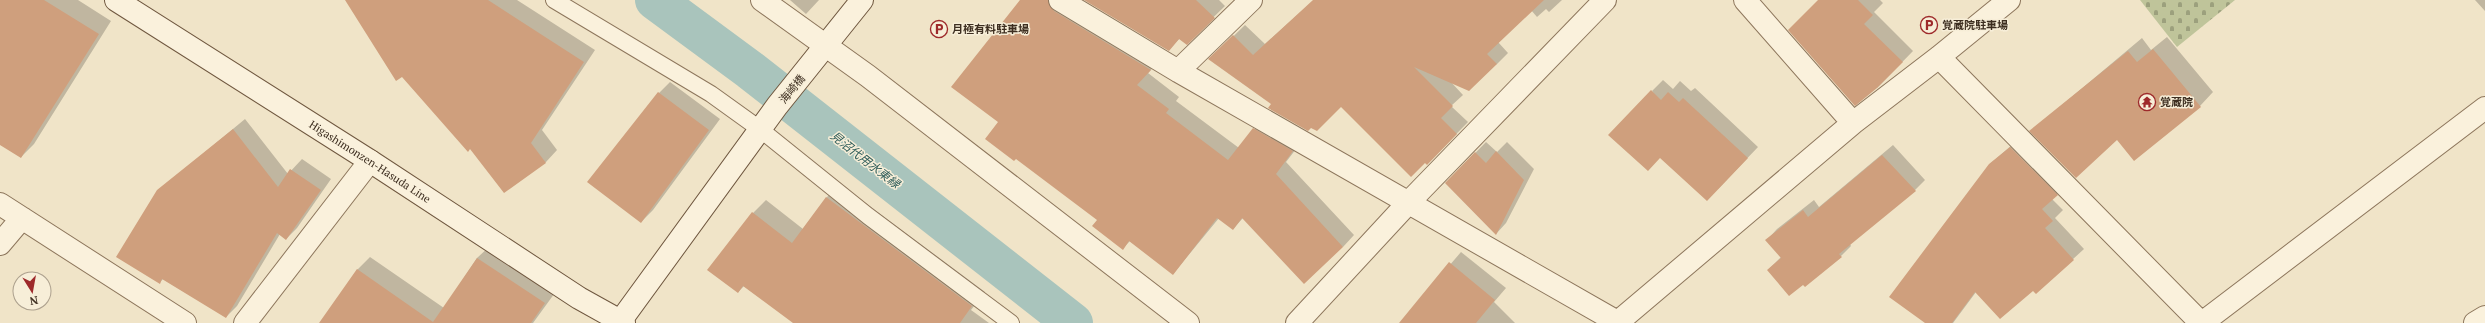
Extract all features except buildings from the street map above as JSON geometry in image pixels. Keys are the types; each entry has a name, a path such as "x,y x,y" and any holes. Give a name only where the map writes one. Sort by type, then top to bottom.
{"street":[{"name":"Higashimonzen-Hasuda Line","path":"116,0 580,298 621,322"},
{"path":"762,0 826,44 1188,323"},
{"name":"海崎橋","path":"621,322 762,130 777,106 806,72 826,44 862,0"},
{"path":"1060,0 1178,71 1619,322 1853,123 1939,57 2009,0"},
{"path":"1178,71 1252,0"},
{"path":"1297,323 1409,202 1605,0"},
{"path":"1745,0 1853,123"},
{"path":"1939,57 2201,323 2485,108"},
{"path":"245,323 370,162"},
{"path":"0,204 185,323"},
{"path":"0,244 22,218"},
{"path":"2475,323 2485,317"}],"lane":[{"path":"554,0 711,94 762,130 868,216 1011,323"}],"green space":[{"path":"2140,0 2235,0 2177,47"}],"waterway":[{"name":"見沼代用水東縁","path":"655,0 750,70 1073,323"}],"place":[{"name":"覚蔵院駐車場","path":"1929,25"},
{"name":"月極有料駐車場","path":"939,29"},
{"name":"覚蔵院","path":"2147,102"}]}
